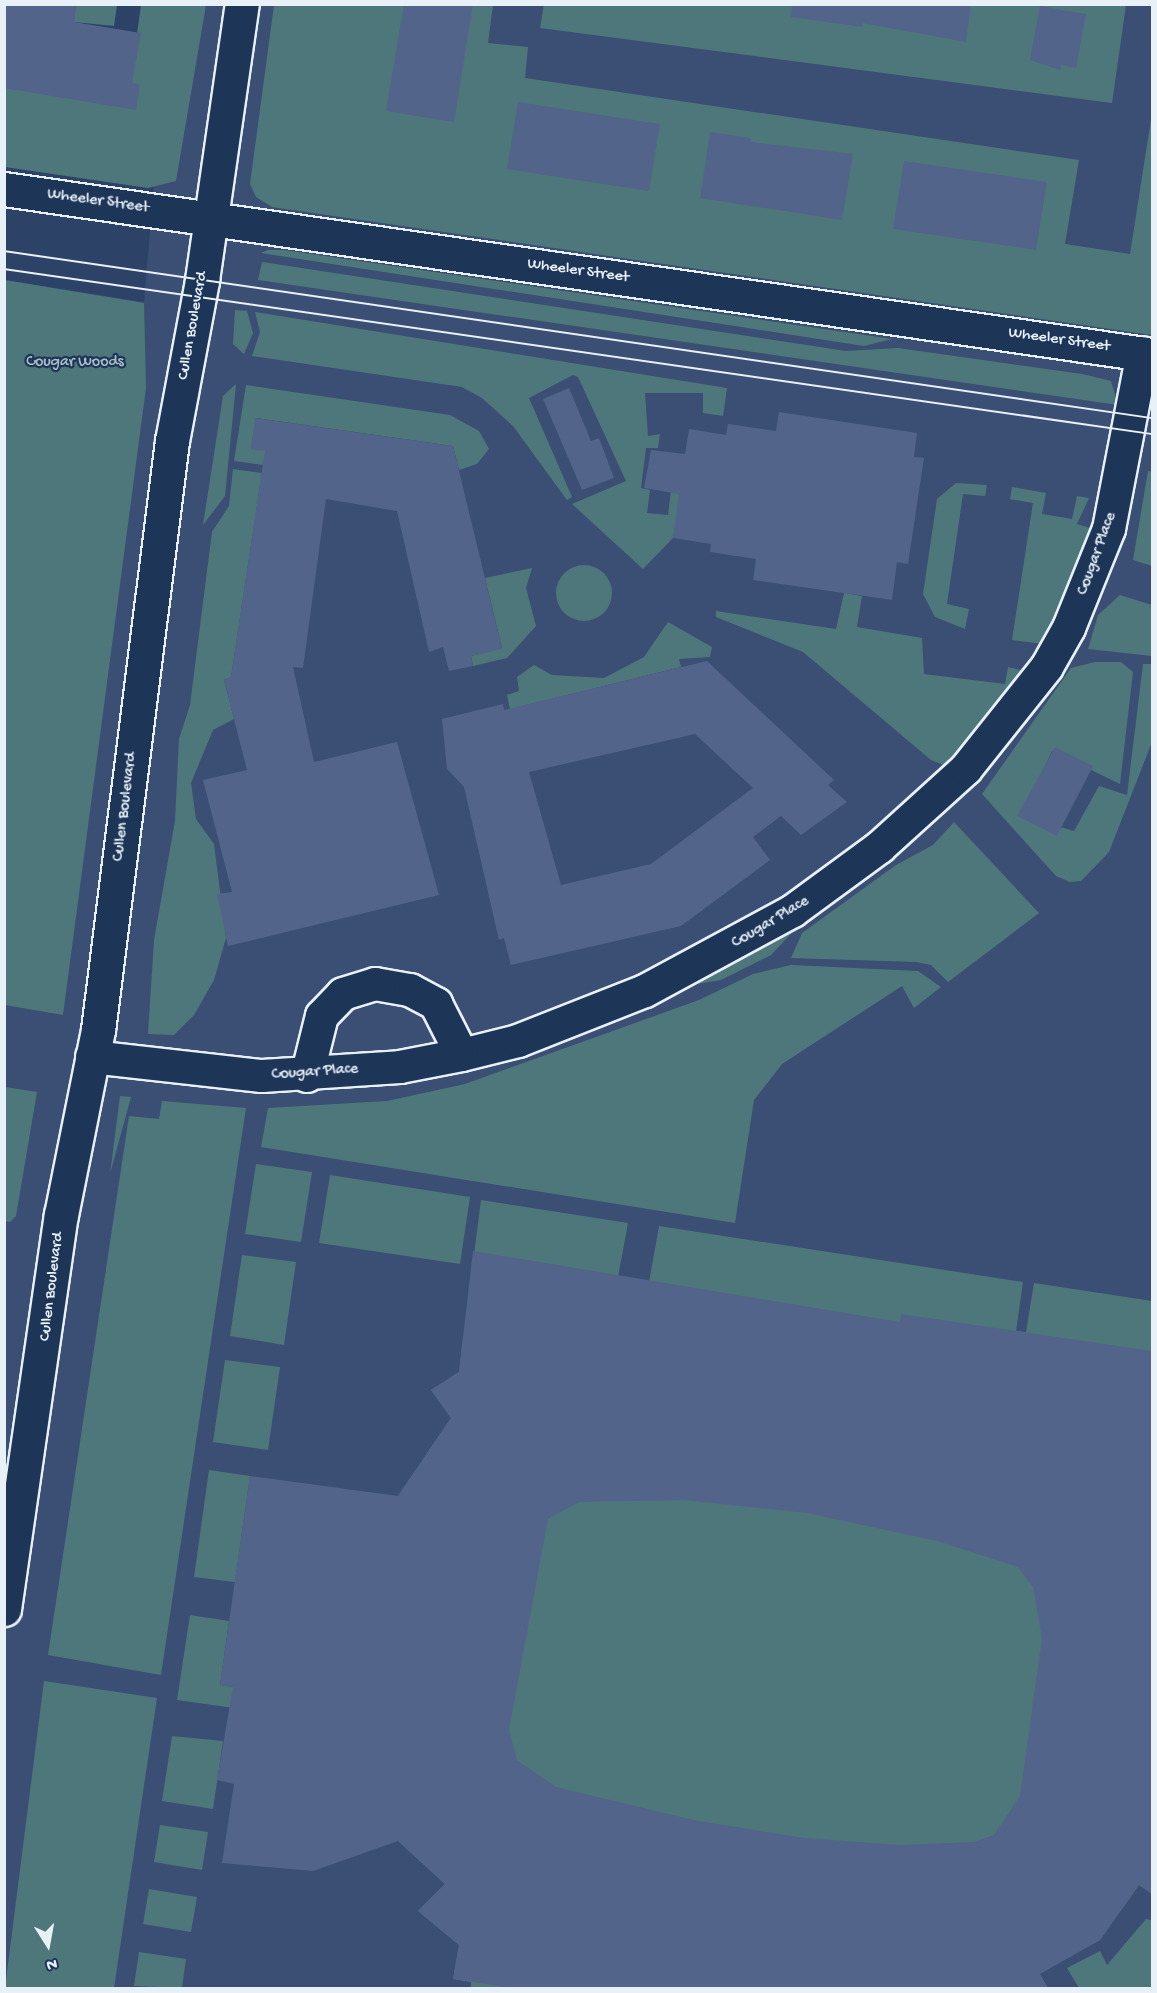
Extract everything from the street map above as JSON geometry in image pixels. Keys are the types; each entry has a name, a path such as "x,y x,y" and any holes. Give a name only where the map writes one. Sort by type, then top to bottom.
{"street":[{"name":"Cullen Boulevard","path":"4,1609 61,1215 92,1057 172,441 210,219 242,4"},
{"name":"Wheeler Street","path":"4,189 1148,354"},
{"name":"Cougar Place","path":"92,1057 200,1073 307,1076 462,1055 518,1041 645,991 717,956 837,881 966,769 1019,708 1069,628 1122,486 1148,354"},
{"path":"307,1076 322,1016 343,994 375,984 410,990 436,1005 462,1055"}],"shaded area":[{"path":"169,5 1152,5 1152,1988 5,1988 4,280 144,302"}],"green space":[{"path":"544,4 1126,5 1112,103 540,28"},
{"path":"61,5 117,5 114,26 74,22"},
{"path":"141,5 206,5 176,181 148,188 5,167 5,87 130,84"},
{"path":"274,5 493,5 488,43 528,47 525,78 1079,160 1065,244 1130,254 1152,113 1152,335 272,207 256,197 250,184"},
{"path":"268,250 284,250 892,339 864,346 261,253"},
{"path":"262,262 846,351 898,348 1082,374 1111,381 1118,405 258,280"},
{"name":"Cougar Woods","path":"5,280 144,303 146,388 63,1015 5,1005"},
{"path":"235,310 247,311 253,333 244,354 233,344"},
{"path":"255,312 727,388 723,416 703,413 703,393 645,393 648,436 660,434 658,448 646,448 641,488 650,490 647,513 668,515 673,475 687,477 673,538 643,569 572,504 626,481 578,377 573,375 529,398 572,497 567,500 513,426 482,398 462,387 252,356 260,332"},
{"path":"236,384 225,496 203,525 223,396"},
{"path":"246,385 450,415 479,431 489,449 477,464 459,470 453,446 256,418 251,449 266,450 263,465 234,461"},
{"path":"233,469 262,473 231,677 224,680 234,719 213,730 191,783 196,819 214,844 226,938 214,980 194,1015 174,1035 148,1034 154,940 175,821 179,739 190,705 212,532 229,506"},
{"path":"1148,471 1152,472 1152,566 1133,560"},
{"path":"956,483 987,485 985,496 963,494 947,604 969,609 965,629 935,617 923,594 937,499"},
{"path":"1012,487 1046,493 1042,514 1072,519 1077,496 1089,498 1077,524 1093,529 1043,644 1012,640 1033,503 1010,499"},
{"path":"584,565 599,570 607,578 612,593 607,608 599,616 584,621 569,616 561,608 556,593 561,578 569,570"},
{"path":"532,568 526,588 536,626 507,658 473,666 471,656 502,648 485,578"},
{"path":"844,593 862,596 857,627 922,638 924,674 1005,684 1008,667 1024,671 966,750 946,766 931,760 803,652 716,617 716,611 836,629"},
{"path":"1120,595 1152,605 1152,656 1088,649 1098,615"},
{"path":"668,622 712,647 710,657 679,659 681,667 510,709 507,695 519,691 517,677 534,665 552,675 604,678 644,657"},
{"path":"1095,662 1121,662 1133,672 1120,784 1052,751 1022,816 1074,831 1099,786 1127,795 1143,664 1152,664 1152,742 1109,852 1081,881 1070,882 1056,876 982,794 1071,668"},
{"path":"954,822 1039,913 948,982 931,965 916,962 791,958 802,933 896,865 933,845"},
{"path":"800,924 771,955 721,980 691,985"},
{"path":"791,965 918,971 941,987 914,1008 902,986 782,1064 754,1100 735,1223 261,1147 268,1108 387,1101 465,1084 699,1000 753,974"},
{"path":"5,1087 37,1092 16,1216 10,1222 4,1221"},
{"path":"120,1096 131,1097 110,1174"},
{"path":"162,1101 246,1108 161,1675 48,1655 129,1116 159,1119"},
{"path":"256,1164 312,1172 301,1242 245,1234"},
{"path":"330,1175 470,1197 460,1264 319,1243"},
{"path":"481,1200 628,1223 618,1277 649,1282 659,1226 1023,1282 1016,1331 1026,1332 1034,1283 1152,1301 1152,1894 1139,1885 1100,1940 1039,1973 1048,1988 471,1988 471,1982 453,1979 459,1945 418,1911 445,1884 398,1841 362,1743 398,1496 451,1418 431,1390 459,1372"},
{"path":"242,1255 296,1262 284,1345 230,1336"},
{"path":"225,1360 280,1367 268,1450 213,1442"},
{"path":"209,1470 250,1476 235,1582 194,1577"},
{"path":"190,1615 229,1621 220,1685 251,1690 248,1710 177,1700"},
{"path":"44,1681 157,1698 114,1988 5,1988"},
{"path":"172,1736 223,1741 213,1809 162,1801"},
{"path":"160,1825 208,1832 202,1870 154,1862"},
{"path":"149,1889 197,1897 191,1932 143,1924"},
{"path":"1146,1919 1152,1920 1152,1988 1079,1988 1067,1968 1100,1951 1107,1965"},
{"path":"139,1952 186,1959 182,1988 134,1986"}],"building":[{"path":"4,4 77,4 74,22 141,33 132,83 140,84 136,110 4,88"},
{"path":"404,4 473,4 454,122 386,111"},
{"path":"792,4 971,4 966,42 863,23 862,27 791,17"},
{"path":"1040,6 1086,14 1076,68 1061,65 1060,70 1030,60"},
{"path":"518,102 660,124 649,191 507,169"},
{"path":"710,132 751,138 751,142 853,154 842,220 700,198"},
{"path":"904,161 1047,182 1036,250 893,229"},
{"path":"569,388 591,441 599,438 614,478 582,490 543,399"},
{"path":"779,412 917,433 914,457 924,458 908,564 897,562 892,600 753,580 756,559 710,552 711,544 673,538 679,494 644,488 651,450 685,454 689,429 726,435 728,424 776,431"},
{"path":"255,418 453,446 502,649 471,656 473,666 449,671 443,647 429,652 397,511 326,499 303,668 293,667 314,762 397,742 439,895 228,946 217,894 232,892 203,780 247,770 224,680 231,677 265,450 251,449"},
{"path":"707,661 834,780 828,785 847,802 801,835 781,816 753,837 770,860 681,926 511,965 504,938 499,940 464,787 447,769 442,719 503,704 504,710","holes":["695,734 753,788 651,864 561,885 529,772"]},
{"path":"1055,747 1093,766 1057,836 1017,816"},
{"path":"473,1251 900,1322 901,1314 1152,1351 1152,1894 1139,1884 1100,1940 1040,1974 1048,1989 519,1989 453,1979 459,1945 418,1911 445,1884 398,1841 313,1871 222,1863 234,1784 217,1780 233,1687 220,1685 250,1476 398,1496 451,1418 431,1390 459,1372","holes":["684,1500 807,1513 937,1541 1018,1567 1033,1587 1042,1638 1020,1796 994,1835 974,1842 900,1845 805,1838 698,1821 556,1787 517,1760 509,1730 548,1519 579,1502"]}],"tram line":[{"path":"4,251 1152,418"},
{"path":"4,269 1152,434"}]}
